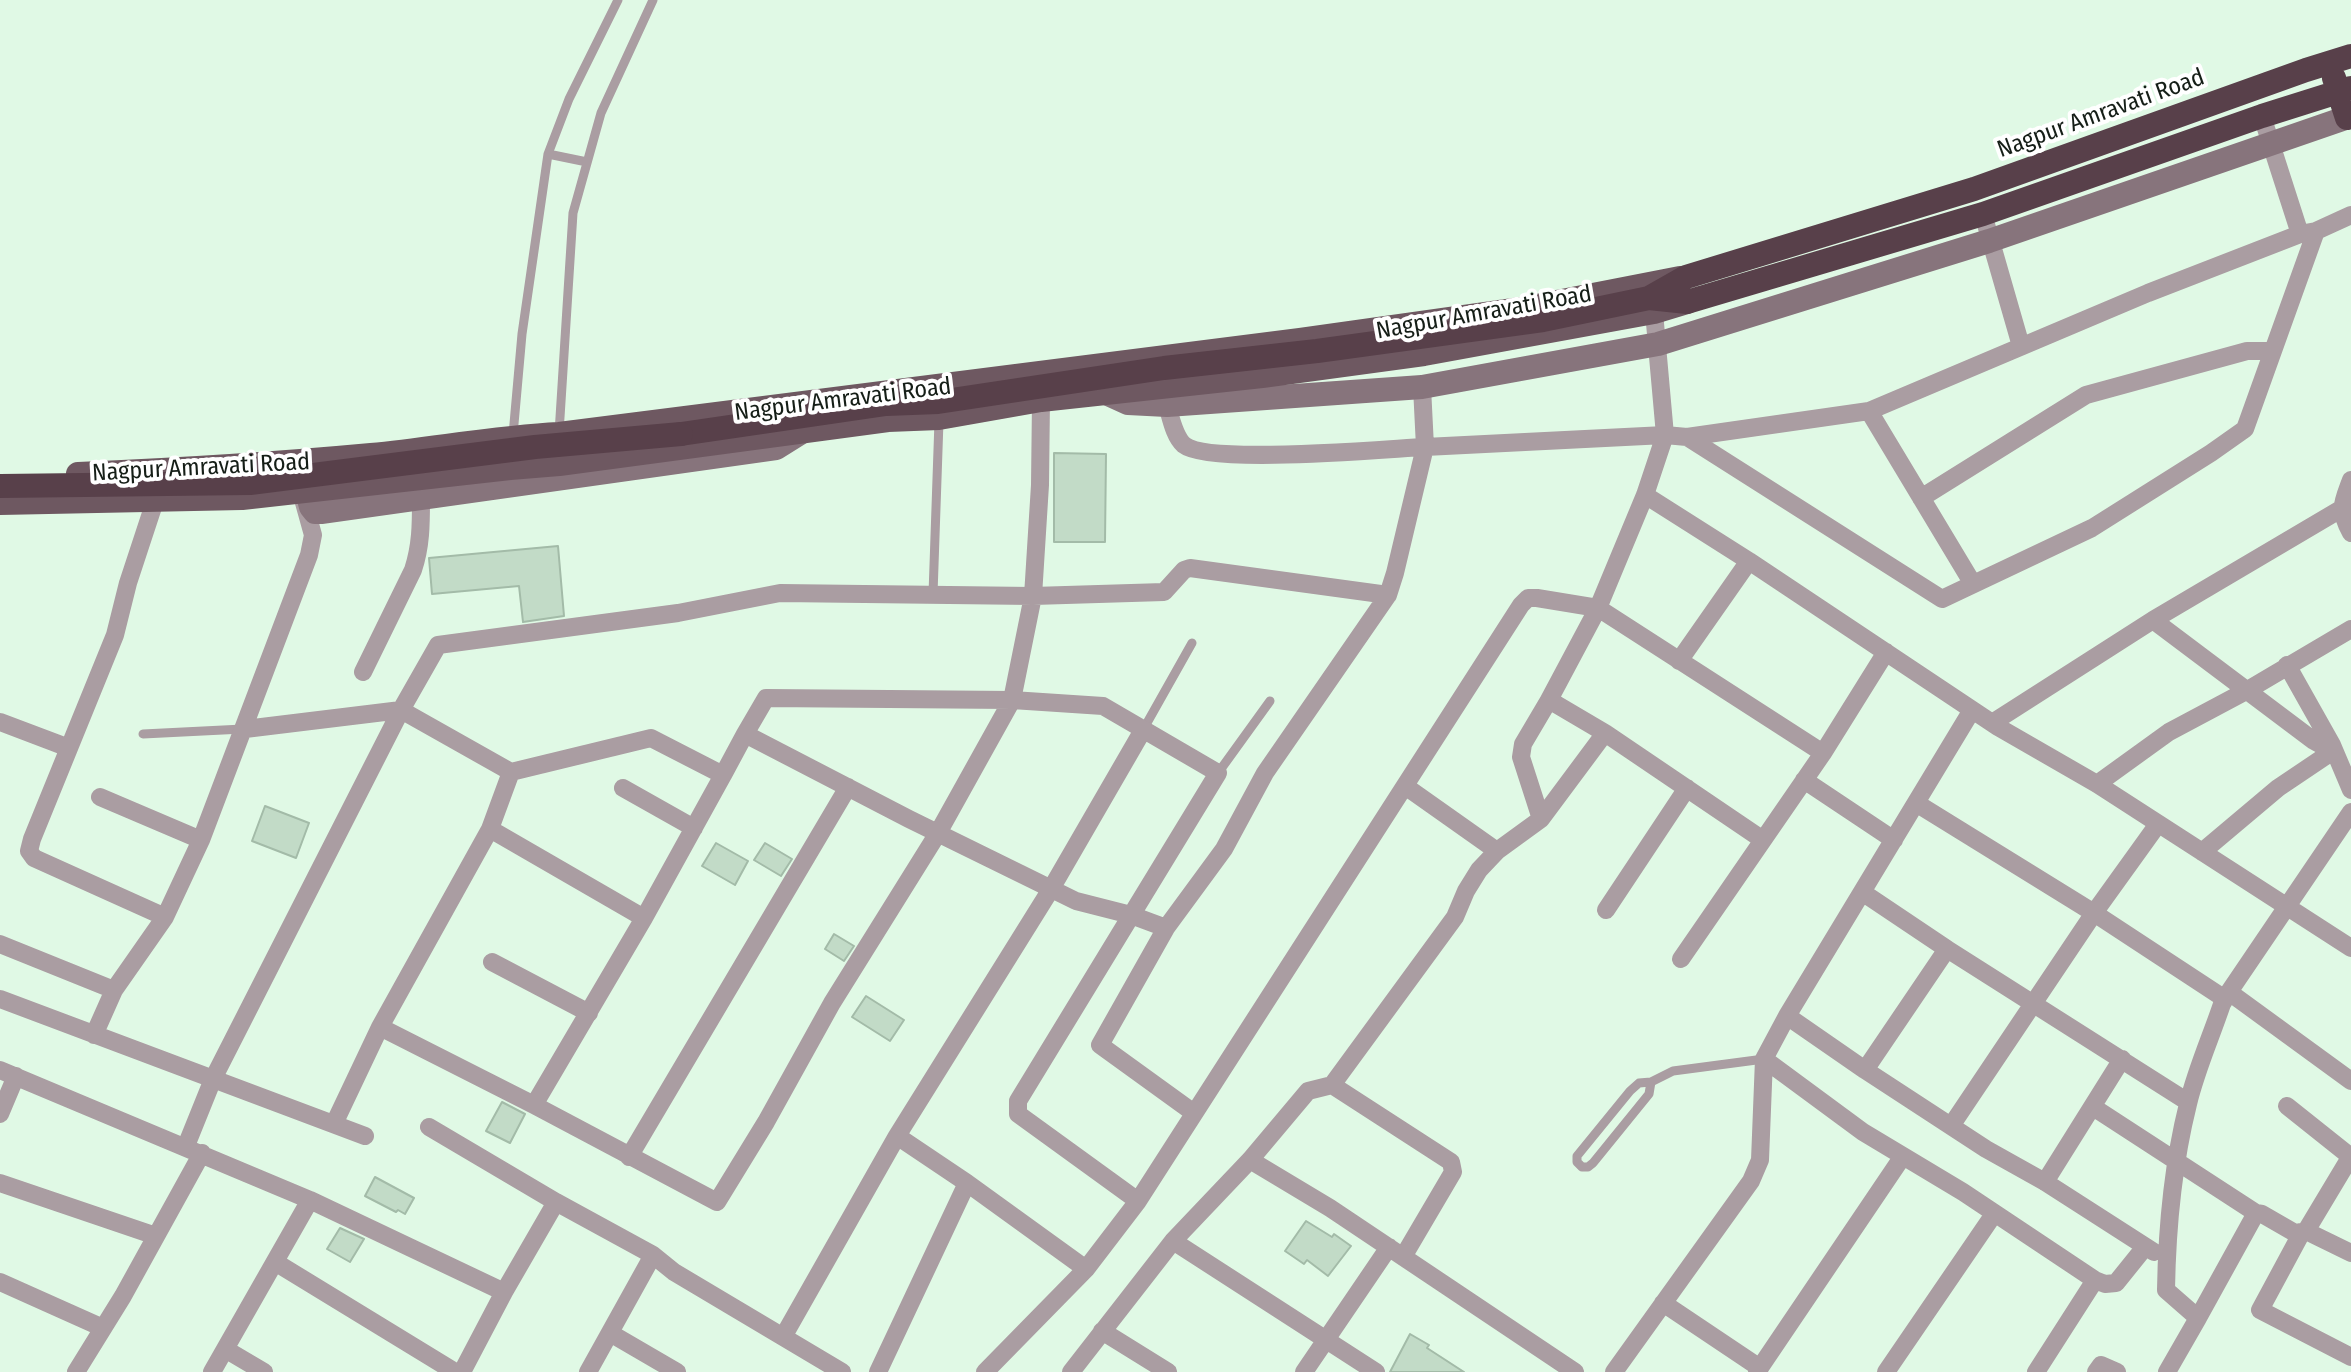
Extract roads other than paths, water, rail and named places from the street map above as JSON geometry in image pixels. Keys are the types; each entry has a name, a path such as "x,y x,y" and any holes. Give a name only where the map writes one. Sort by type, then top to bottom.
{"highway":[{"path":"2340,60 2349,117"},
{"name":"Nagpur Amravati Road","path":"1651,305 1686,277 1974,189 2340,60"},
{"name":"Nagpur Amravati Road","path":"1651,305 1687,302 1983,214 2345,90"},
{"path":"0,486 250,483 324,475 535,447 681,434 886,404 938,402 1164,368 1317,351 1651,305"}],"main road":[{"name":"Nagpur Amravati Road","path":"0,477 254,465 375,454 513,436 559,434 1489,314 1686,277"},
{"name":"Nagpur Amravati Road","path":"0,503 242,498 559,472 888,420 939,418 1041,400 1262,376 1424,354 1651,305"}],"street":[{"path":"1687,437 1942,599 2092,528 2245,429 2273,351 2308,233 2262,116"},
{"path":"1106,393 1128,403 1167,405 1422,387 1658,344 1989,241 2349,117"},
{"path":"1983,214 2021,346"},
{"path":"1167,405 1178,438 1187,447 1204,452 1273,455 1665,435 1687,437 1869,411 2148,293 2351,215"},
{"path":"1541,819 1521,757 1523,744 1598,608 1645,495 1665,435 1658,344 1651,305"},
{"path":"1921,498 2086,395 2247,351 2273,351"},
{"path":"1194,1113 1100,1045 1166,928 1224,849 1265,773 1388,595 1425,447 1422,387"},
{"path":"380,1027 717,1202 832,1003 938,833 1012,700 1033,596 1040,485 1041,400"},
{"path":"1869,411 1973,584"},
{"path":"305,492 315,512 321,512 421,499 509,477"},
{"path":"2351,480 2341,509 2351,533"},
{"path":"94,1035 114,990 165,917 201,840 245,729 309,555 313,535 307,519 305,492"},
{"path":"1645,495 1992,723 2097,784 2351,948"},
{"path":"363,672 413,570 419,552 421,499"},
{"path":"155,501 128,583 115,635 29,851 34,858 165,917"},
{"path":"1992,723 2153,620 2341,509"},
{"path":"1679,661 1749,561"},
{"path":"76,1372 156,1236 194,1150 213,1079 401,710 438,645 678,613 780,593 1033,596 1164,592 1184,570 1190,568 1388,595"},
{"path":"985,1372 1086,1269 1138,1201 1528,598 1598,608 1823,753"},
{"path":"2153,620 2314,741 2332,748"},
{"path":"2097,784 2169,732 2351,629"},
{"path":"1681,959 1823,753 1886,652"},
{"path":"2287,665 2351,790"},
{"path":"534,1105 644,918 766,698 1012,700 1103,706 1218,773 1017,1107 1018,1114 1138,1201"},
{"path":"1549,700 1605,733 1763,840"},
{"path":"245,729 401,710 511,772 651,738 723,775"},
{"path":"1614,1372 1751,1181 1760,1160 1764,1059 1972,710"},
{"path":"0,722 69,748"},
{"path":"783,1337 897,1136 1051,889 1143,730"},
{"path":"1071,1372 1173,1241 1250,1160 1308,1091 1332,1085 1455,917 1479,870 1497,851 1541,819 1605,733"},
{"path":"745,734 1076,901 1166,928"},
{"path":"2202,852 2278,788 2332,748"},
{"path":"334,1124 380,1027 490,829 511,772"},
{"path":"1804,780 1894,840"},
{"path":"1405,786 1497,851"},
{"path":"629,1157 848,787"},
{"path":"623,788 694,828"},
{"path":"1606,910 1687,788"},
{"path":"100,797 201,840"},
{"path":"1916,803 2227,996 2351,1081"},
{"path":"2198,1318 2166,1290 2176,1163 2188,1102 2227,996 2351,812"},
{"path":"1951,1126 2094,913 2158,824"},
{"path":"490,829 644,918"},
{"path":"1862,892 2188,1102"},
{"path":"0,944 114,990"},
{"path":"1865,1070 1947,949"},
{"path":"492,962 589,1013"},
{"path":"0,999 365,1136"},
{"path":"1787,1016 1951,1126 2167,1260"},
{"path":"1764,1059 1863,1132 1963,1192 2095,1280 2105,1284 2116,1283 2145,1247"},
{"path":"2045,1182 2122,1059"},
{"path":"0,1114 8,1073 310,1200 504,1292"},
{"path":"1304,1372 1453,1172 1451,1162 1332,1085"},
{"path":"2287,1106 2351,1156 2260,1310 2351,1357"},
{"path":"2093,1107 2256,1213 2295,1233 2304,1232 2351,1253"},
{"path":"429,1127 653,1255 674,1272 842,1372"},
{"path":"897,1136 1086,1269"},
{"path":"1663,1303 1758,1370 1903,1156"},
{"path":"1250,1160 1330,1208 1575,1372"},
{"path":"0,1183 156,1236"},
{"path":"878,1372 967,1183"},
{"path":"212,1372 310,1200"},
{"path":"462,1372 556,1202"},
{"path":"2167,1372 2256,1213"},
{"path":"1886,1372 1994,1214"},
{"path":"1173,1241 1376,1372"},
{"path":"588,1372 653,1255"},
{"path":"275,1262 455,1372"},
{"path":"2036,1372 2095,1280"},
{"path":"0,1282 103,1328"},
{"path":"1102,1331 1168,1372"},
{"path":"610,1333 677,1372"},
{"path":"225,1349 264,1372"},
{"path":"2096,1372 2101,1365 2117,1372"}],"lane":[{"path":"509,477 522,334 548,154 569,99 618,0"},
{"path":"559,472 573,213 601,113 653,0"},
{"path":"548,154 587,162"},
{"path":"933,594 939,418"},
{"path":"1143,730 1192,643"},
{"path":"1218,773 1270,701"},
{"path":"143,734 245,729"},
{"path":"1651,1082 1649,1094 1593,1163 1582,1167 1577,1162 1577,1156 1639,1083 1651,1082 1673,1071 1764,1059"}]}
